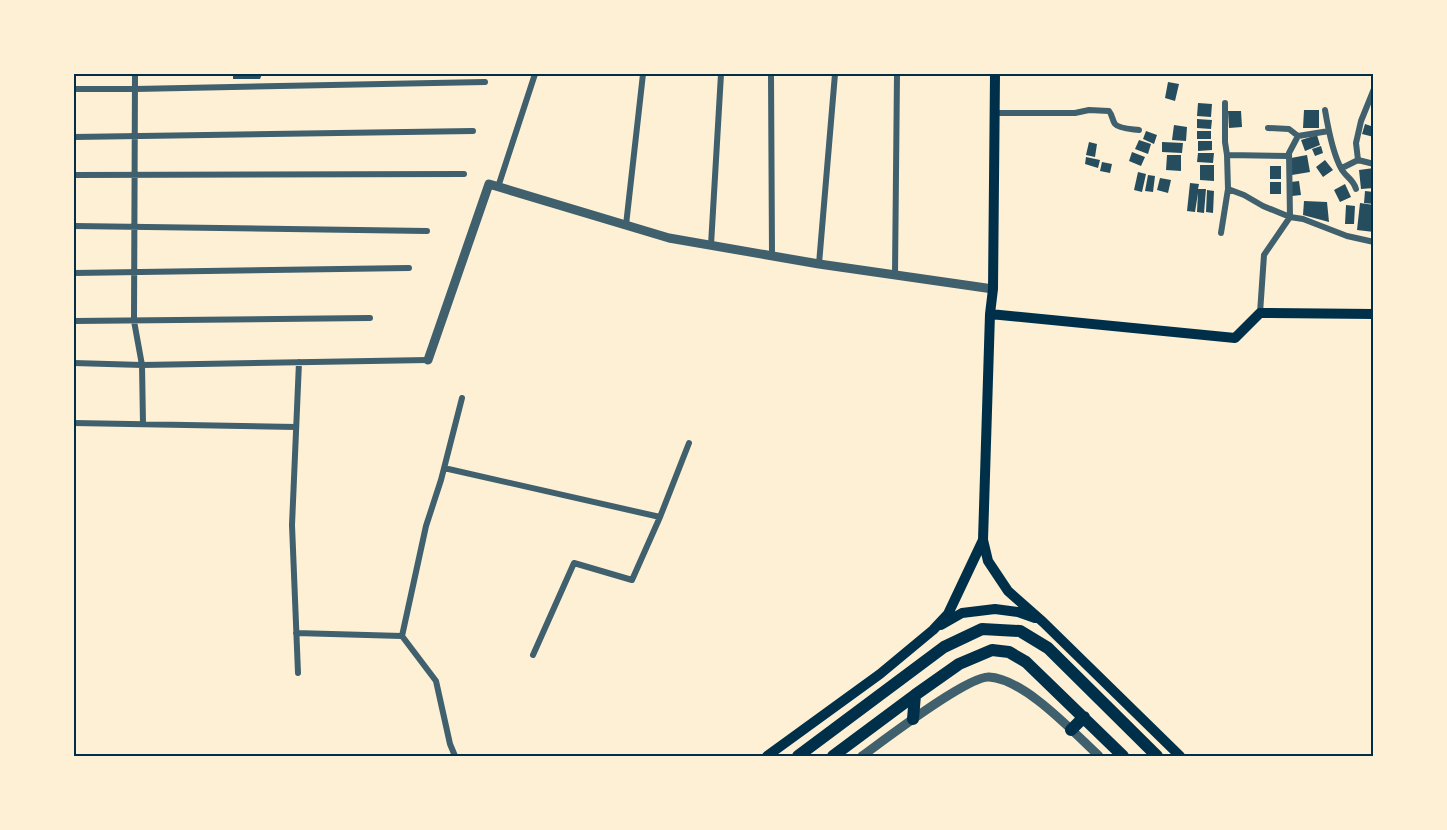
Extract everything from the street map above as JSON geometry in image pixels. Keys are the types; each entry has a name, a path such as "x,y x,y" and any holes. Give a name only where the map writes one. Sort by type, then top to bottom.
{"highway":[{"path":"798,756 944,647 982,628 1020,630 1048,648 1156,756"},
{"path":"833,756 959,664 992,650 1009,652 1026,662 1123,756"},
{"path":"913,719 915,695"},
{"path":"1071,730 1084,717"}],"main road":[{"path":"994,74 993,289 990,314 983,540 988,561 1008,591 1043,622 1180,756"},
{"path":"990,314 1235,338 1260,314 1373,311"},
{"path":"767,756 880,674 933,630 948,614 983,540"},
{"path":"933,630 962,613 995,609 1018,612 1043,622"}],"street":[{"path":"135,74 134,321 142,365 143,424"},
{"path":"498,187 535,74"},
{"path":"626,225 643,74"},
{"path":"711,245 722,74"},
{"path":"771,74 772,255"},
{"path":"819,264 835,74"},
{"path":"895,274 897,74"},
{"path":"74,89 485,82"},
{"path":"1358,160 1356,143 1361,121 1374,89"},
{"path":"1221,233 1228,189 1225,103"},
{"path":"1325,110 1336,158 1344,173 1354,182 1356,189"},
{"path":"994,113 1109,111 1117,127 1139,130"},
{"path":"1268,128 1289,129 1298,136 1329,131"},
{"path":"74,137 473,131"},
{"path":"1260,314 1264,255 1290,217 1289,153 1298,136"},
{"path":"1227,155 1289,156"},
{"path":"1341,168 1358,160 1374,164"},
{"path":"74,175 464,174"},
{"path":"74,363 142,365 428,360 489,184 669,238 819,264 993,289"},
{"path":"1228,189 1290,217 1303,219 1347,236 1374,242"},
{"path":"74,226 427,231"},
{"path":"74,273 409,268"},
{"path":"74,321 369,318"},
{"path":"298,673 292,525 299,362"},
{"path":"455,756 450,744 436,681 402,636 426,526 462,398"},
{"path":"74,423 296,427"},
{"path":"533,655 574,563 632,579 660,517 689,443"},
{"path":"444,468 660,517"},
{"path":"296,633 402,636"},
{"path":"862,756 913,719 967,685 987,677 1005,680 1031,695 1099,756"}],"building":[{"path":"233,74 262,74 260,79 233,79"},
{"path":"1168,82 1179,84 1175,101 1165,98"},
{"path":"1198,103 1212,104 1211,117 1197,116"},
{"path":"1304,110 1319,110 1319,128 1303,128"},
{"path":"1228,111 1241,111 1242,127 1229,128"},
{"path":"1197,119 1212,120 1211,129 1197,128"},
{"path":"1365,124 1374,127 1374,137 1362,134"},
{"path":"1174,125 1187,127 1186,141 1172,140"},
{"path":"1146,131 1157,135 1154,144 1143,139"},
{"path":"1197,131 1211,131 1211,139 1197,139"},
{"path":"1317,135 1320,145 1305,151 1301,140"},
{"path":"1139,140 1151,144 1148,154 1135,149"},
{"path":"1198,141 1212,141 1212,150 1198,151"},
{"path":"1089,142 1097,144 1095,157 1086,155"},
{"path":"1162,142 1183,143 1182,153 1162,152"},
{"path":"1321,146 1323,153 1315,156 1312,149"},
{"path":"1132,152 1145,157 1141,166 1129,161"},
{"path":"1198,153 1214,153 1213,163 1197,162"},
{"path":"1167,155 1181,155 1181,171 1166,170"},
{"path":"1307,155 1310,172 1292,175 1291,158"},
{"path":"1086,157 1100,160 1098,168 1085,164"},
{"path":"1325,160 1333,170 1323,177 1316,167"},
{"path":"1102,162 1112,164 1110,173 1100,171"},
{"path":"1200,165 1214,165 1214,181 1200,180"},
{"path":"1270,166 1281,166 1281,179 1270,179"},
{"path":"1374,168 1374,188 1361,189 1359,170"},
{"path":"1138,172 1146,174 1142,192 1134,190"},
{"path":"1148,175 1155,176 1153,192 1145,191"},
{"path":"1160,178 1171,180 1168,193 1157,190"},
{"path":"1299,181 1301,195 1292,196 1291,182"},
{"path":"1270,182 1281,182 1281,194 1270,194"},
{"path":"1190,183 1199,184 1198,189 1206,189 1204,213 1197,212 1198,193 1195,212 1187,211"},
{"path":"1345,184 1351,197 1340,202 1334,190"},
{"path":"1207,190 1214,191 1213,213 1206,212"},
{"path":"1365,191 1374,192 1374,204 1364,203"},
{"path":"1304,201 1327,202 1329,222 1303,215"},
{"path":"1360,203 1374,205 1374,232 1357,230"},
{"path":"1346,205 1355,206 1354,224 1345,224"}]}
